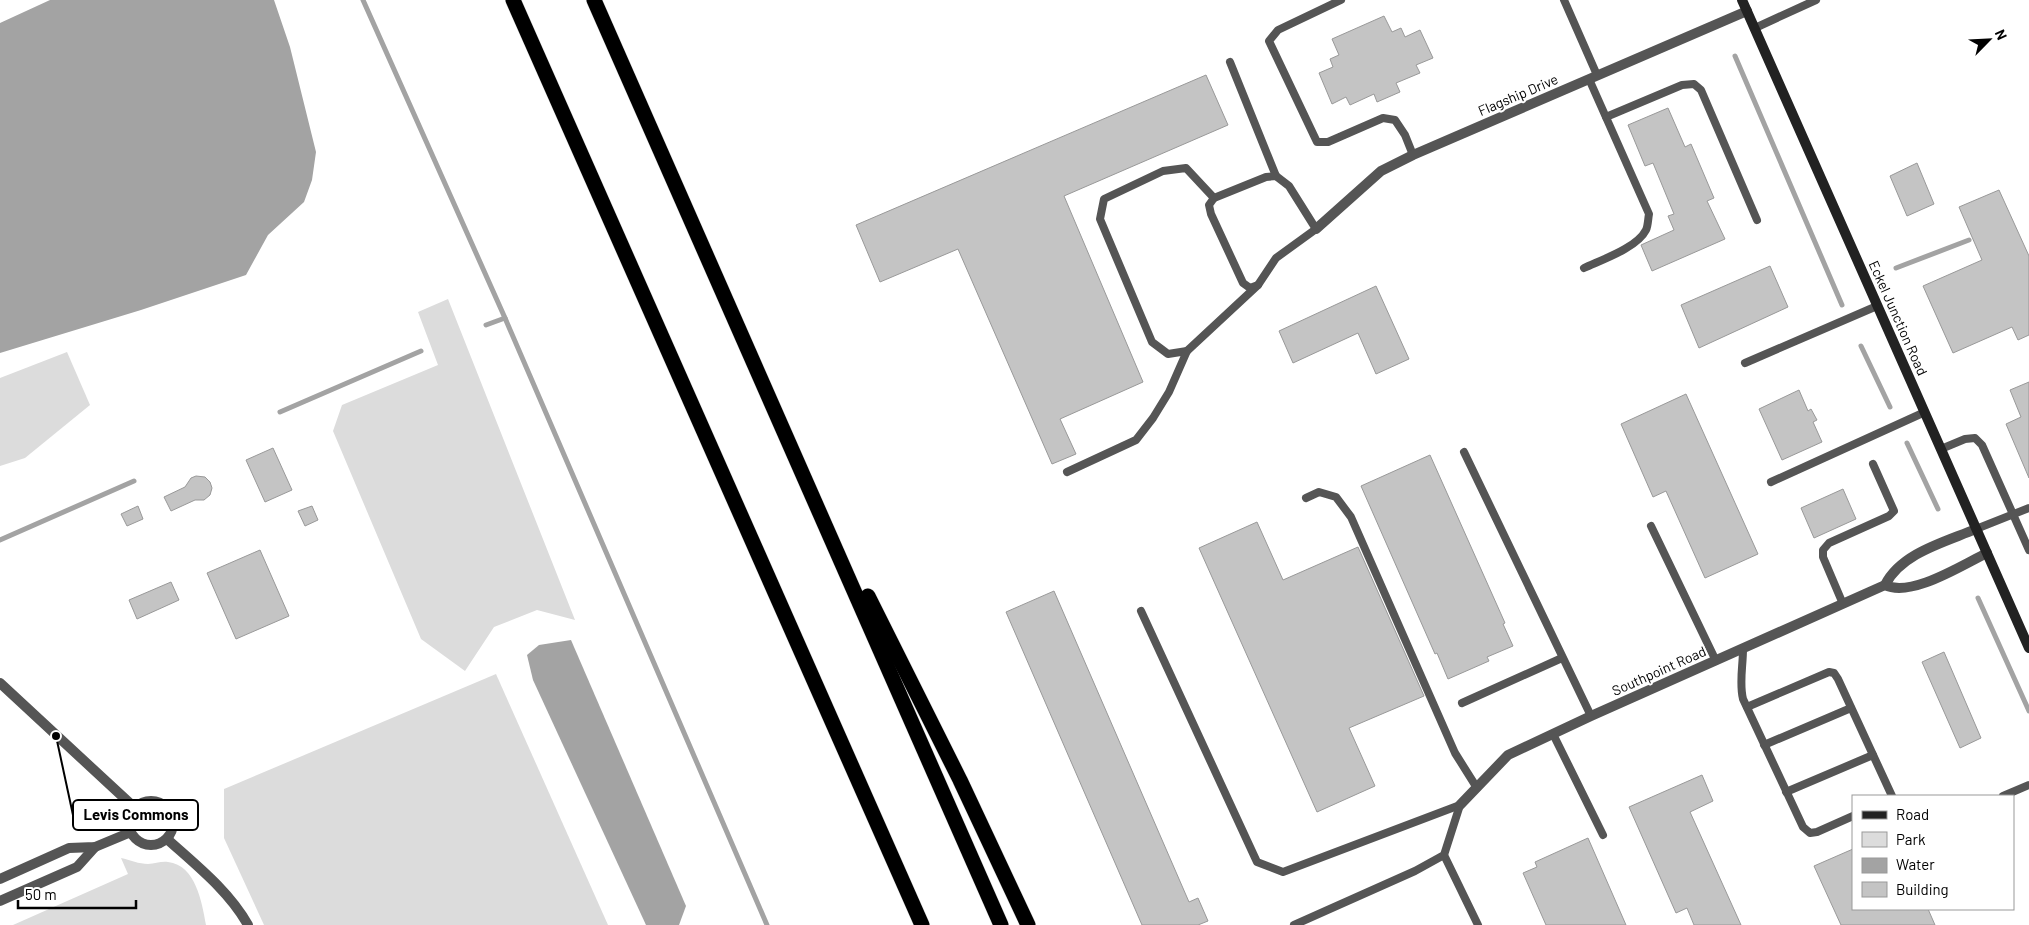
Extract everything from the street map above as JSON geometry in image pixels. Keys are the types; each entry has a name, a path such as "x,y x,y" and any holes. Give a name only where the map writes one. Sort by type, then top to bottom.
{"highway":[{"path":"513,0 922,925"},
{"path":"594,0 774,404 1001,925"},
{"path":"774,404 960,780 1028,925"}],"street":[{"name":"Eckel Junction Road","path":"1742,0 1987,554 2026,634 2029,648"},
{"name":"Flagship Drive","path":"1316,229 1382,171 1413,155 1747,11"},
{"name":"Southpoint Road","path":"1460,805 1508,755 1885,585 1890,574 1908,559 1976,529"},
{"path":"1885,585 1892,589 1918,586 1987,554"},
{"path":"0,683 134,808"},
{"path":"150,801 156,801 166,807 173,816 174,822 171,834 160,844 145,844 135,838 131,832 129,819 134,808 139,804 150,801"},
{"path":"0,879 69,848 95,847 131,832"},
{"path":"167,838 233,902 248,925"},
{"path":"0,900 77,866 95,847"}],"lane":[{"path":"1340,0 1278,30 1269,41 1305,118 1317,142 1328,142 1383,118 1395,120 1405,135 1413,155"},
{"path":"1564,0 1593,77 1606,118 1648,214 1646,230 1634,242 1624,249 1584,268"},
{"path":"1755,28 1816,0"},
{"path":"1067,472 1136,440 1153,418 1169,392 1187,351 1258,286 1276,258 1316,229 1289,186 1276,176 1230,62"},
{"path":"1606,118 1682,85 1694,84 1701,90 1758,220"},
{"path":"1187,351 1168,354 1152,342 1100,219 1104,200 1163,171 1186,168 1214,198"},
{"path":"1258,286 1250,288 1243,284 1211,214 1209,204 1214,198 1266,176 1276,176"},
{"path":"1745,363 1878,306"},
{"path":"1772,482 1925,412"},
{"path":"1941,449 1965,439 1975,438 1982,445 2029,550"},
{"path":"1464,452 1591,716"},
{"path":"1843,604 1823,557 1823,550 1829,542 1888,516 1894,511 1873,464"},
{"path":"1306,498 1319,492 1336,497 1351,517 1455,753 1476,788"},
{"path":"1976,529 2029,508"},
{"path":"1651,526 1716,661"},
{"path":"1141,611 1258,862 1283,872 1460,805"},
{"path":"1743,649 1744,668 1740,687 1764,745 1803,827 1810,833 1817,832 1852,816"},
{"path":"1462,703 1562,658"},
{"path":"1747,707 1829,672 1834,673 1892,795"},
{"path":"1764,745 1852,708"},
{"path":"1553,734 1603,835"},
{"path":"1786,792 1873,755"},
{"path":"2006,795 2029,785"},
{"path":"1294,925 1415,871 1444,854 1460,805"},
{"path":"1444,854 1478,925"}],"green space":[{"path":"448,299 575,620 537,610 494,627 465,671 421,639 333,431 342,405 438,365 418,312"},
{"path":"67,352 90,405 25,458 0,466 0,378"},
{"path":"496,674 608,925 264,925 224,838 224,789"},
{"path":"121,858 145,864 168,862 178,865 185,870 191,877 200,896 206,925 13,925 128,874"}],"water":[{"path":"50,0 274,0 290,47 316,152 312,180 304,202 268,235 246,275 141,310 0,353 0,23"},
{"path":"571,640 686,906 679,925 646,925 533,680 527,655 539,645"}],"building":[{"path":"1384,16 1392,32 1401,28 1405,37 1420,30 1433,58 1416,65 1420,73 1396,83 1400,92 1377,102 1374,94 1350,105 1346,97 1332,104 1319,73 1333,67 1330,59 1339,55 1332,39"},
{"path":"1206,75 1228,125 1064,196 1143,382 1060,419 1076,454 1052,464 958,249 880,282 856,225"},
{"path":"1668,108 1685,147 1691,144 1714,198 1707,201 1725,239 1652,271 1641,245 1674,230 1668,216 1674,214 1653,163 1645,166 1628,125"},
{"path":"1917,163 1934,204 1907,216 1890,176"},
{"path":"1999,190 2029,256 2029,335 2018,340 2012,327 1953,353 1923,286 1982,260 1959,207"},
{"path":"1770,266 1788,307 1699,348 1681,305"},
{"path":"1376,286 1409,359 1376,374 1358,333 1293,363 1279,331"},
{"path":"2029,382 2029,478 2006,424 2021,417 2010,390"},
{"path":"1799,390 1808,411 1811,409 1817,420 1813,422 1822,442 1782,460 1759,409"},
{"path":"1686,394 1758,554 1705,578 1666,491 1653,497 1621,424"},
{"path":"273,448 292,490 265,502 246,460"},
{"path":"1430,455 1505,623 1503,624 1513,646 1487,657 1489,661 1448,679 1437,653 1435,654 1361,486"},
{"path":"196,476 205,477 210,482 212,488 210,495 204,500 195,500 171,511 164,497 185,487 191,478"},
{"path":"1843,489 1856,519 1814,538 1801,508"},
{"path":"138,506 143,519 127,526 121,514"},
{"path":"312,506 318,520 305,526 298,511"},
{"path":"1257,522 1283,580 1358,547 1424,696 1349,728 1375,786 1317,812 1199,548"},
{"path":"260,550 289,616 236,639 207,573"},
{"path":"171,582 179,600 137,619 129,600"},
{"path":"1054,591 1189,902 1198,898 1208,921 1198,925 1142,925 1006,612"},
{"path":"1944,652 1981,738 1960,748 1922,662"},
{"path":"1702,775 1713,801 1690,812 1741,925 1694,925 1687,908 1676,913 1629,807"},
{"path":"1588,838 1626,925 1546,925 1523,873 1537,867 1535,862"},
{"path":"1852,849 1852,910 1928,910 1935,925 1841,925 1814,866"}],"waterway":[{"path":"363,0 505,318 767,925"},
{"path":"1735,56 1842,305"},
{"path":"1896,268 1969,240"},
{"path":"486,325 505,318"},
{"path":"1861,346 1890,407"},
{"path":"280,412 421,351"},
{"path":"1907,443 1938,509"},
{"path":"0,540 134,481"},
{"path":"1978,598 2029,711"}],"place":[{"name":"Levis Commons","path":"56,736"}]}
